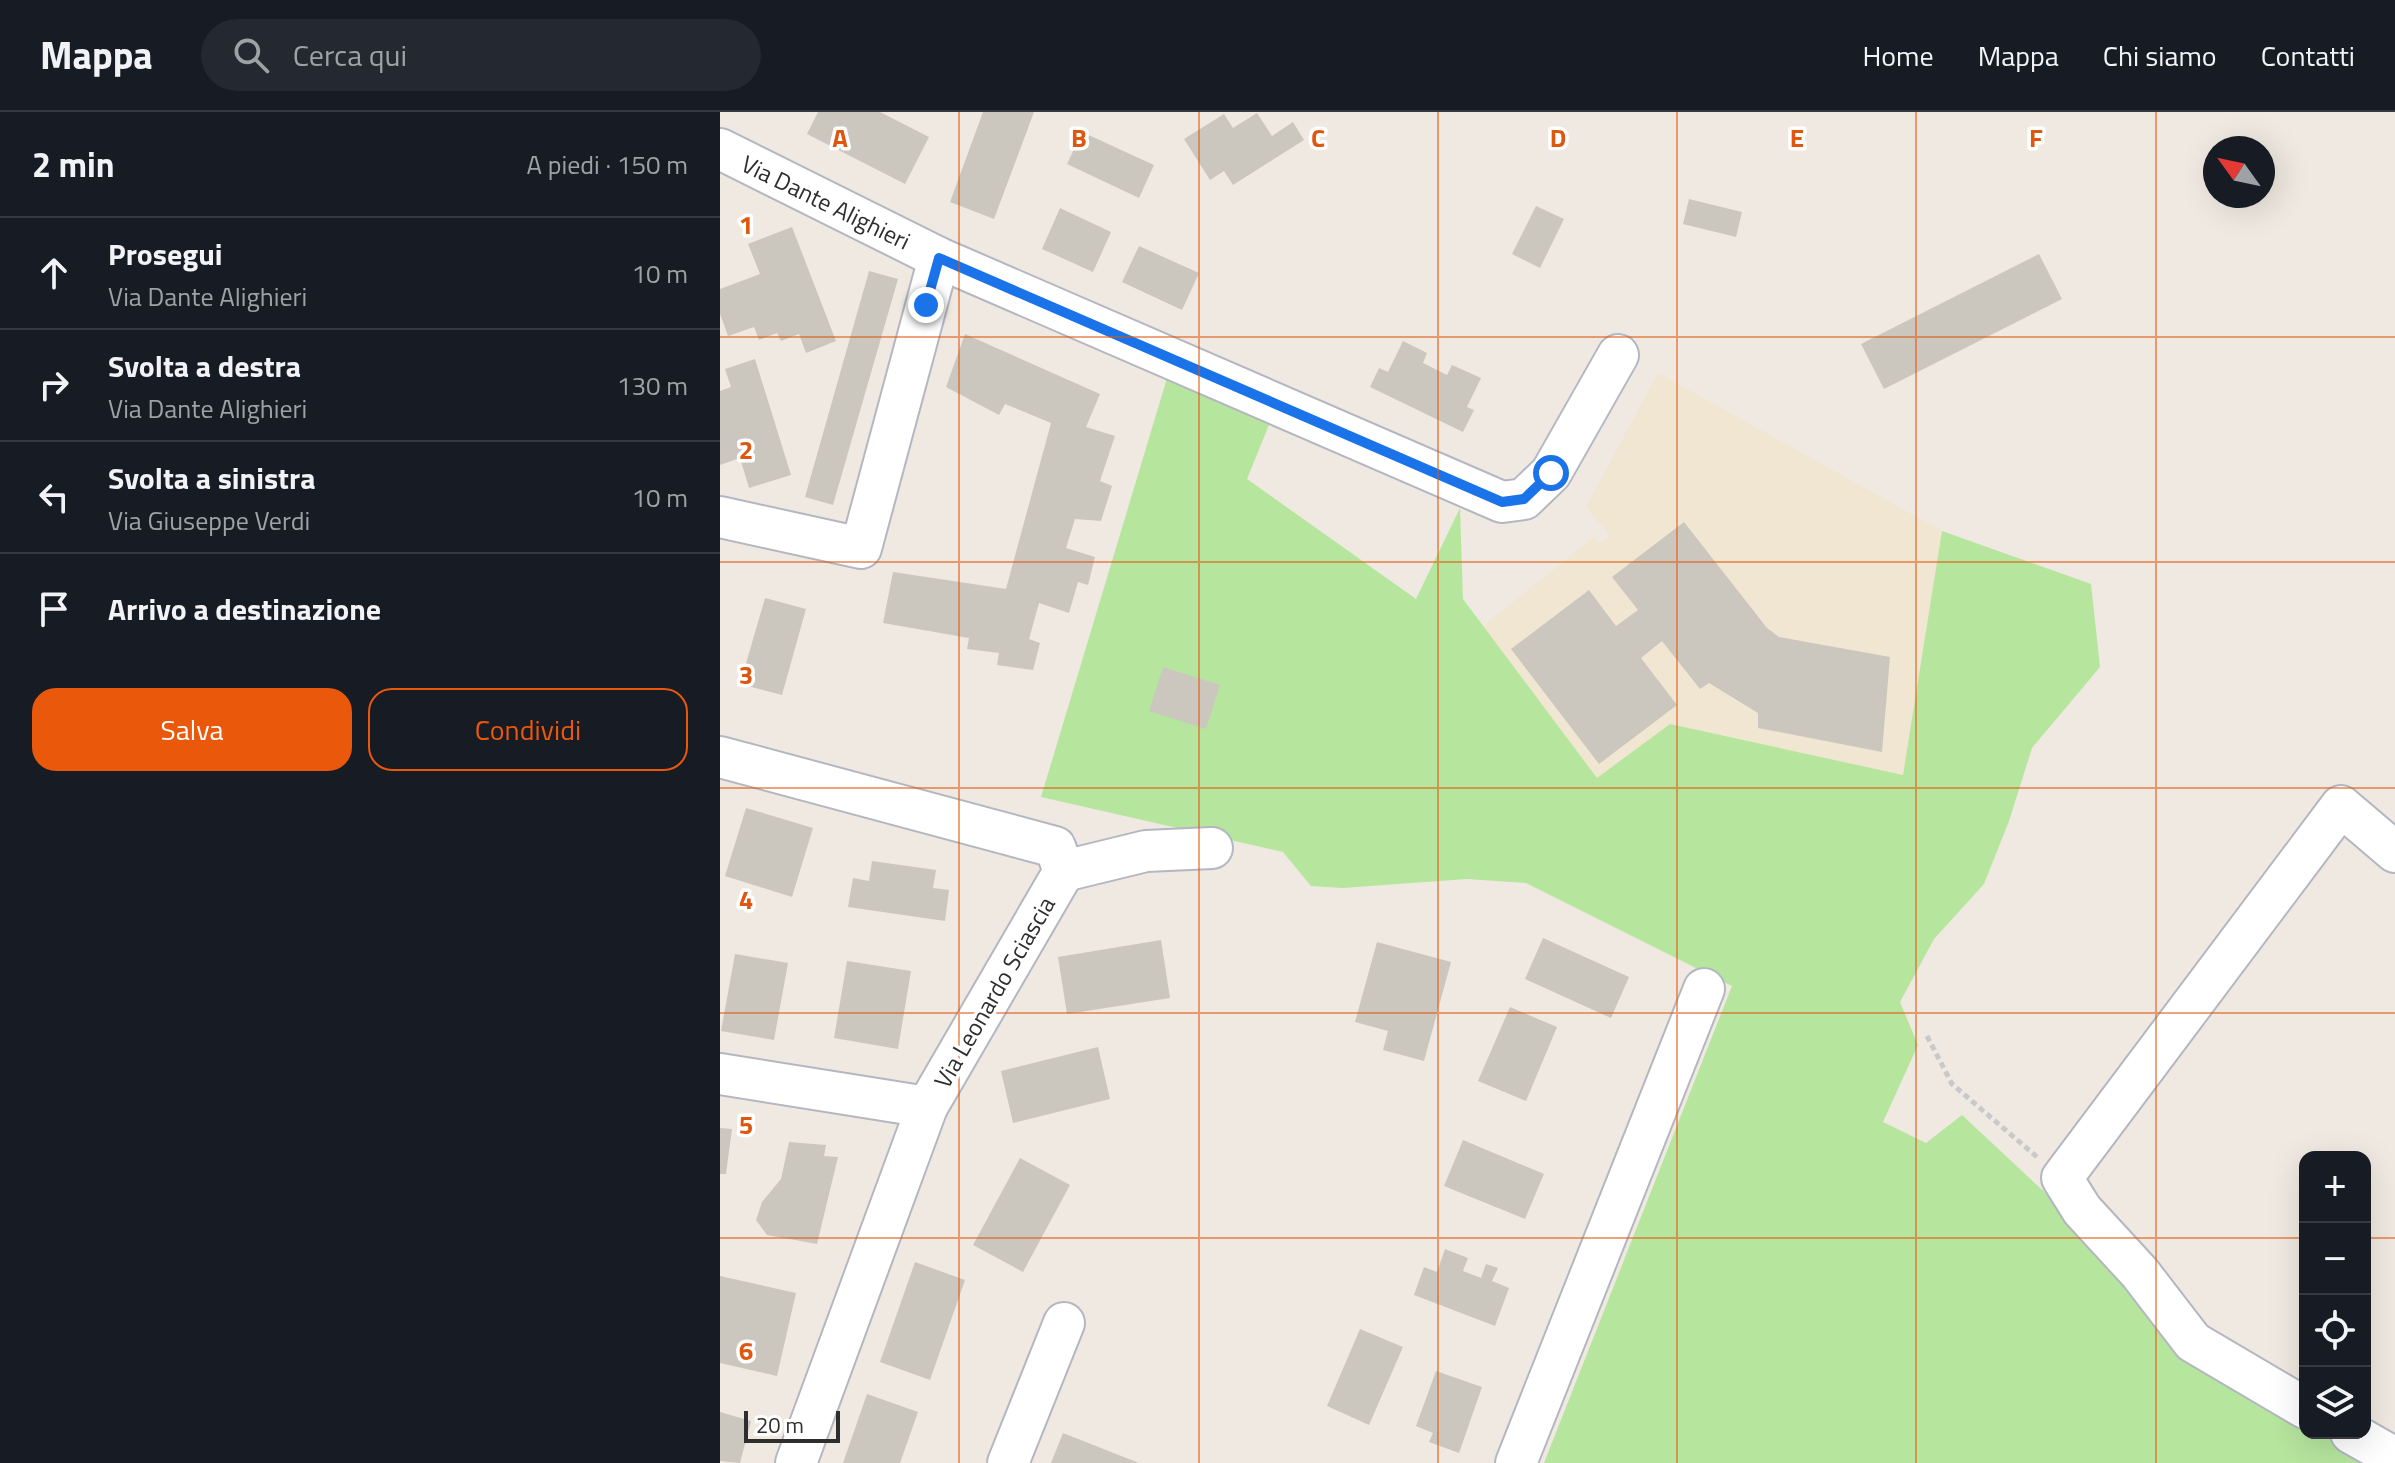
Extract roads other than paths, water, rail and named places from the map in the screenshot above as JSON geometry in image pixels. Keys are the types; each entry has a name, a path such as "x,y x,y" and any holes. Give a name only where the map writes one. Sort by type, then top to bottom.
{"street":[{"name":"Via Dante Alighieri","path":"720,149 939,258 1502,502 1524,499 1551,473 1618,355"},
{"path":"720,517 861,548 939,258"},
{"name":"Via Leonardo Sciascia","path":"720,757 1055,847 1064,871 927,1107 796,1463"},
{"path":"2299,1404 2193,1342 2140,1273 2072,1194 2341,806 2395,852"},
{"path":"1064,871 1146,851 1212,848"},
{"path":"1516,1463 1704,989"},
{"path":"720,1074 927,1107"},
{"path":"1008,1463 1064,1323"},
{"path":"2362,1439 2395,1458"}]}
